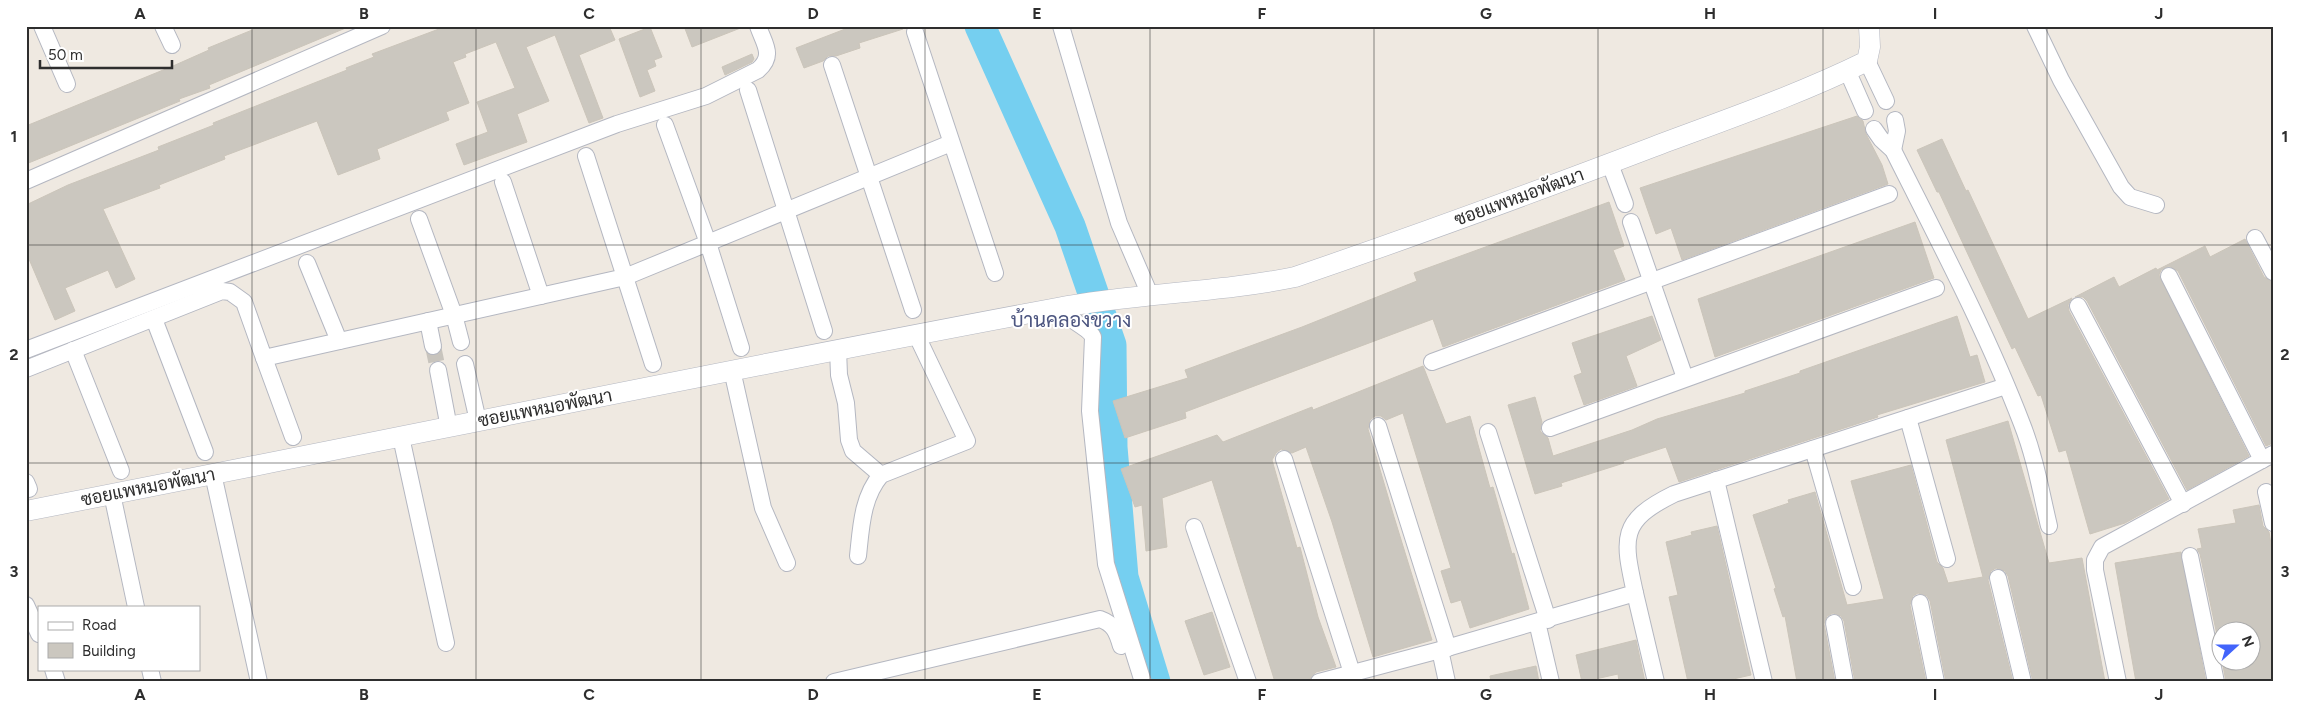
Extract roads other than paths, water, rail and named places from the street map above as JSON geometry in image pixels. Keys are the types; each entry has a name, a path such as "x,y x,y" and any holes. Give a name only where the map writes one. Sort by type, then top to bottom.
{"street":[{"path":"42,26 67,84"},
{"path":"163,26 172,45"},
{"path":"26,181 382,26"},
{"path":"26,350 617,124 706,96 758,70 765,64 768,57 767,49 758,26"},
{"path":"1061,26 1119,224 1150,294"},
{"path":"1868,26 1870,47 1867,61 1886,101"},
{"path":"2035,26 2061,80 2121,187 2130,197 2156,205"},
{"path":"915,32 995,273"},
{"name":"ซอยแพหมอพัฒนา","path":"26,511 838,349 1059,307 1126,296 1251,286 1295,277 1610,164 1767,104 1867,61"},
{"path":"832,65 913,310"},
{"path":"1848,70 1865,112"},
{"path":"748,90 824,331"},
{"path":"1893,150 1897,131 1895,120"},
{"path":"665,125 708,243 740,348"},
{"path":"1874,129 1881,139 1893,150 1967,300 2006,386 2035,464 2049,526"},
{"path":"264,358 625,277 951,143"},
{"path":"586,156 653,364"},
{"path":"1610,164 1625,204"},
{"path":"503,182 541,296"},
{"path":"1432,362 1889,194"},
{"path":"419,219 454,315 461,342"},
{"path":"1631,222 1685,378"},
{"path":"2256,238 2273,272"},
{"path":"307,263 339,340"},
{"path":"2118,682 2095,570 2097,556 2102,547 2267,457 2168,276"},
{"path":"1550,428 1936,288"},
{"path":"26,369 222,291 230,292 244,302 292,437"},
{"path":"2078,306 2183,504"},
{"path":"1059,307 1068,320 1088,330 1093,337 1090,411 1106,564 1143,682"},
{"path":"154,319 205,452"},
{"path":"428,321 433,346"},
{"path":"858,556 865,508 871,486 881,475 967,441 916,334"},
{"path":"838,349 839,375 846,403 849,440 853,451 881,475"},
{"path":"73,350 121,471"},
{"path":"465,364 478,421"},
{"path":"438,370 449,428"},
{"path":"732,370 763,508 787,563"},
{"path":"1656,682 1635,593 1626,540 1631,526 1640,514 1654,504 1674,494 2006,386"},
{"path":"1908,418 1948,559"},
{"path":"1378,426 1444,649 1447,682"},
{"path":"1488,432 1543,621 1551,682"},
{"path":"401,437 446,643"},
{"path":"1813,449 1853,587"},
{"path":"1284,459 1343,677"},
{"path":"213,474 259,682"},
{"path":"1716,480 1764,682"},
{"path":"2266,492 2273,523"},
{"path":"112,494 136,606"},
{"path":"1194,527 1248,682"},
{"path":"2190,556 2216,682"},
{"path":"1998,578 2023,682"},
{"path":"1319,682 1444,649 1635,593"},
{"path":"1920,603 1936,682"},
{"path":"26,605 38,632"},
{"path":"834,682 1100,620 1108,622 1115,627 1131,682"},
{"path":"1834,623 1845,682"},
{"path":"53,670 57,682"}],"waterway":[{"path":"980,26 1070,226 1111,345 1112,447 1123,577 1155,682"}],"tunnel":[{"path":"433,346 438,370"}],"district":[{"name":"บ้านคลองขวาง","path":"1071,320"}]}
